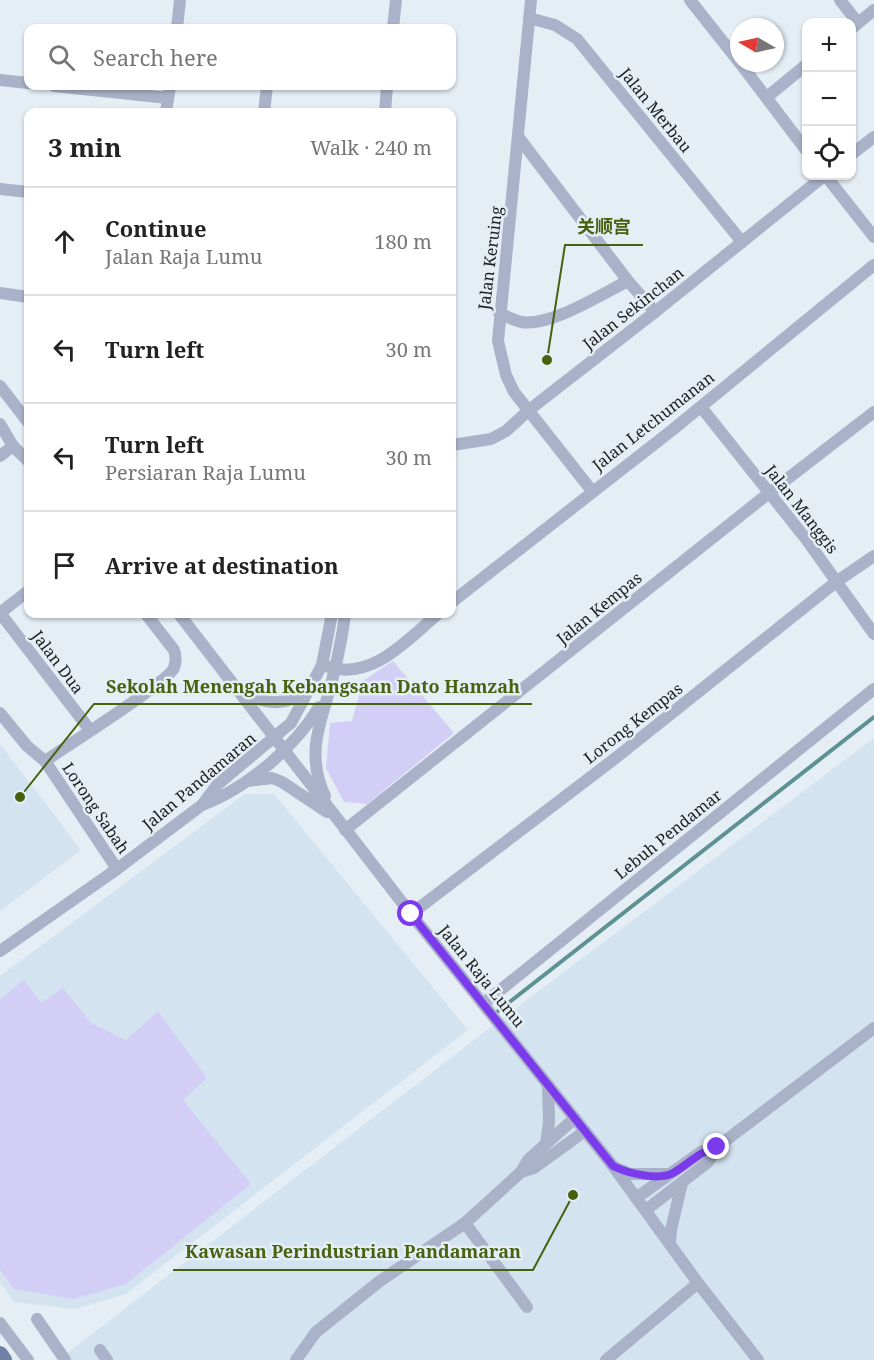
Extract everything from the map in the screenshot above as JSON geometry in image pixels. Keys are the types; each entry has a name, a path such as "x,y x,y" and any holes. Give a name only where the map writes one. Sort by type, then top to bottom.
{"main road":[{"path":"0,1354 4,1360"}],"street":[{"path":"177,24 180,0"},
{"path":"393,24 396,0"},
{"name":"Jalan Keruing","path":"531,0 498,341 506,375 514,392 592,491"},
{"path":"690,0 730,51"},
{"path":"840,0 850,18"},
{"path":"856,25 874,9"},
{"name":"Jalan Merbau","path":"530,18 555,24 577,39 742,242"},
{"path":"767,97 802,69"},
{"path":"746,72 802,143"},
{"path":"0,80 24,83"},
{"path":"131,90 169,92 167,108"},
{"path":"264,108 267,90"},
{"path":"385,108 387,90"},
{"path":"856,151 874,137"},
{"path":"519,138 628,281 655,312"},
{"name":"Jalan Sekinchan","path":"456,444 491,439 506,432 529,410 820,180"},
{"path":"828,180 874,237"},
{"path":"0,189 24,192"},
{"name":"Jalan Letchumanan","path":"456,599 701,407 874,265"},
{"path":"499,312 522,322 535,321 567,312 628,281"},
{"path":"0,293 24,296"},
{"path":"0,386 24,417"},
{"name":"Jalan Manggis","path":"701,407 769,493 874,634"},
{"name":"Jalan Kempas","path":"345,831 874,412"},
{"path":"0,424 13,446 24,458"},
{"path":"0,456 13,446"},
{"name":"Lorong Kempas","path":"411,914 613,760 836,582 874,556"},
{"path":"0,613 24,594"},
{"name":"Jalan Dua","path":"0,613 90,730"},
{"path":"45,761 168,675 174,667 176,655 149,618"},
{"name":"Jalan Raja Lumu","path":"182,618 285,749 345,831 613,1166 698,1284 758,1360"},
{"name":"Jalan Pandamaran","path":"0,951 117,869 202,804 217,785 275,739 291,723 315,683 328,667 332,618"},
{"path":"335,818 320,786 315,734 329,691 328,667 344,618"},
{"path":"328,667 366,668 401,645 433,618"},
{"path":"234,683 261,701 282,702 299,696 315,683"},
{"name":"Lebuh Pendamar","path":"483,1004 874,689"},
{"path":"202,804 223,797 285,749 311,721 329,691"},
{"name":"Lorong Sabah","path":"0,713 27,746 45,761 117,869"},
{"path":"243,782 272,778 282,782 335,818"},
{"path":"636,1198 701,1152 717,1147 874,1028"},
{"path":"546,1144 549,1122 548,1085"},
{"path":"296,1360 316,1332 380,1281 465,1223 521,1172 528,1160 575,1118"},
{"path":"521,1172 534,1168 585,1131"},
{"path":"646,1210 708,1162 717,1147"},
{"path":"613,1166 630,1174 670,1174"},
{"path":"670,1243 682,1183"},
{"path":"465,1223 527,1306"},
{"path":"606,1360 698,1284"},
{"path":"37,1319 65,1360"},
{"path":"0,1323 28,1360"}],"shaded area":[{"path":"393,661 454,733 367,804 344,802 326,768 330,723 352,721 363,681"},
{"path":"874,738 874,1360 58,1360 487,1030"},
{"path":"0,744 81,850 0,911"},
{"path":"245,794 274,794 468,1030 126,1294 75,1309 14,1302 0,1283 0,976"},
{"path":"24,980 41,1003 63,988 91,1023 126,1040 158,1011 207,1078 183,1100 251,1184 126,1284 73,1299 14,1289 0,1270 0,999"}],"waterway":[{"path":"498,1011 874,717"}],"place":[{"name":"关顺宫","path":"547,360"},
{"name":"Sekolah Menengah Kebangsaan Dato Hamzah","path":"20,797"},
{"name":"Kawasan Perindustrian Pandamaran","path":"573,1195"}],"route":[{"path":"411,914 613,1166 630,1174 670,1174 701,1152 717,1147"}]}
